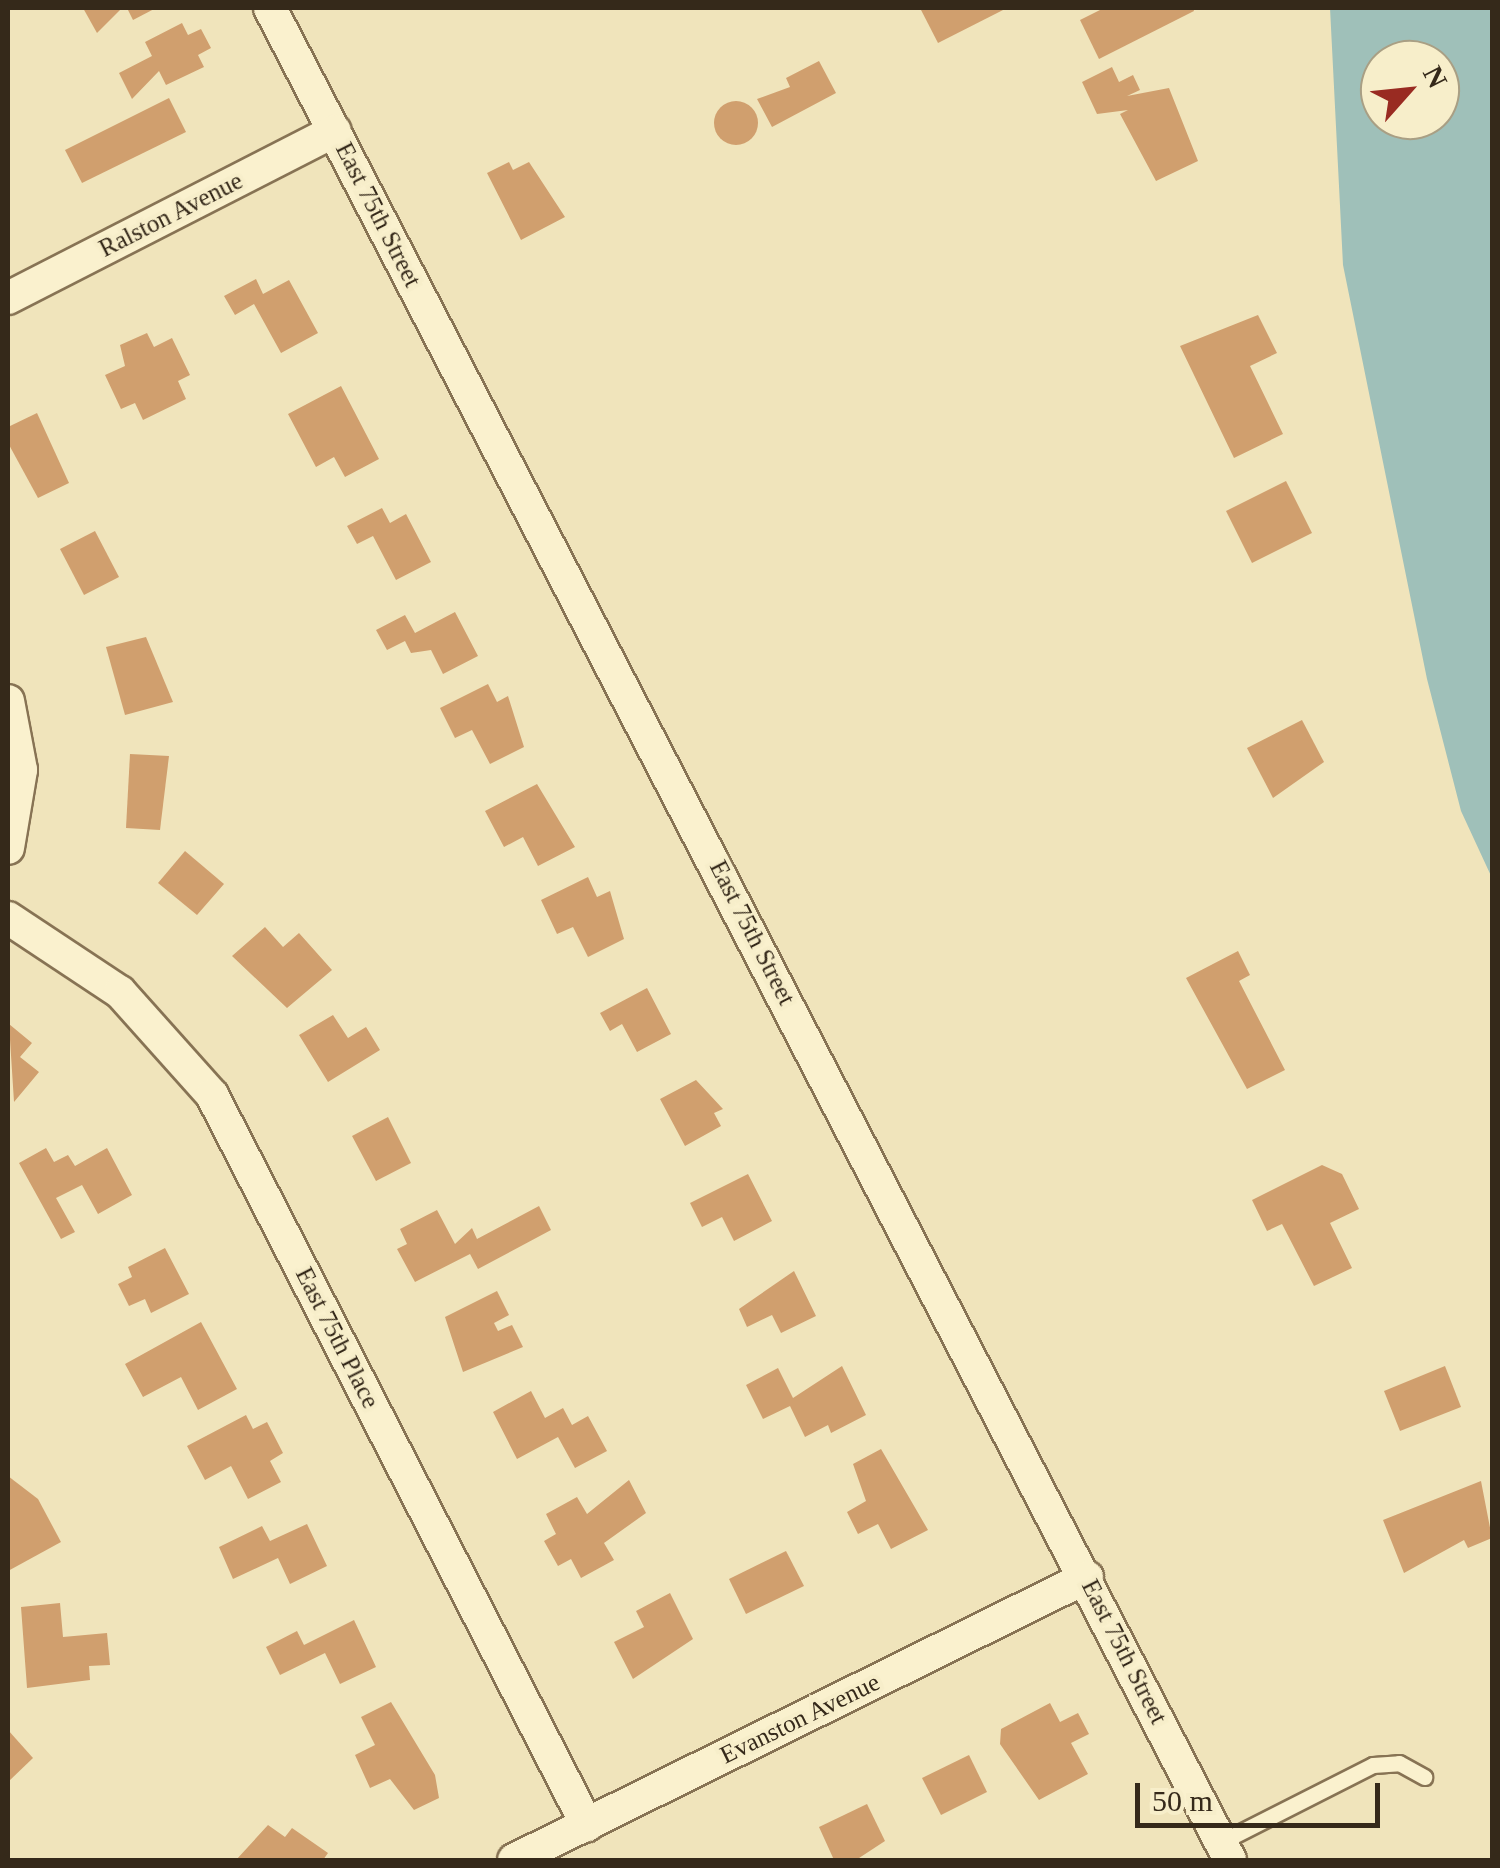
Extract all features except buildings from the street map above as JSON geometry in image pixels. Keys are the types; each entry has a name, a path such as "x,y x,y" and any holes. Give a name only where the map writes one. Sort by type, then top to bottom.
{"street":[{"name":"East 75th Street","path":"270,8 1226,1851"},
{"name":"Ralston Avenue","path":"8,298 334,131"},
{"path":"8,701 21,770 8,848"},
{"name":"East 75th Place","path":"8,918 120,992 212,1094 587,1824"},
{"name":"Evanston Avenue","path":"514,1860 1086,1577"}],"lane":[{"path":"1226,1851 1373,1764 1398,1762 1424,1777"}],"water":[{"path":"1330,8 1492,8 1492,878 1461,811 1427,679 1343,265"}]}
